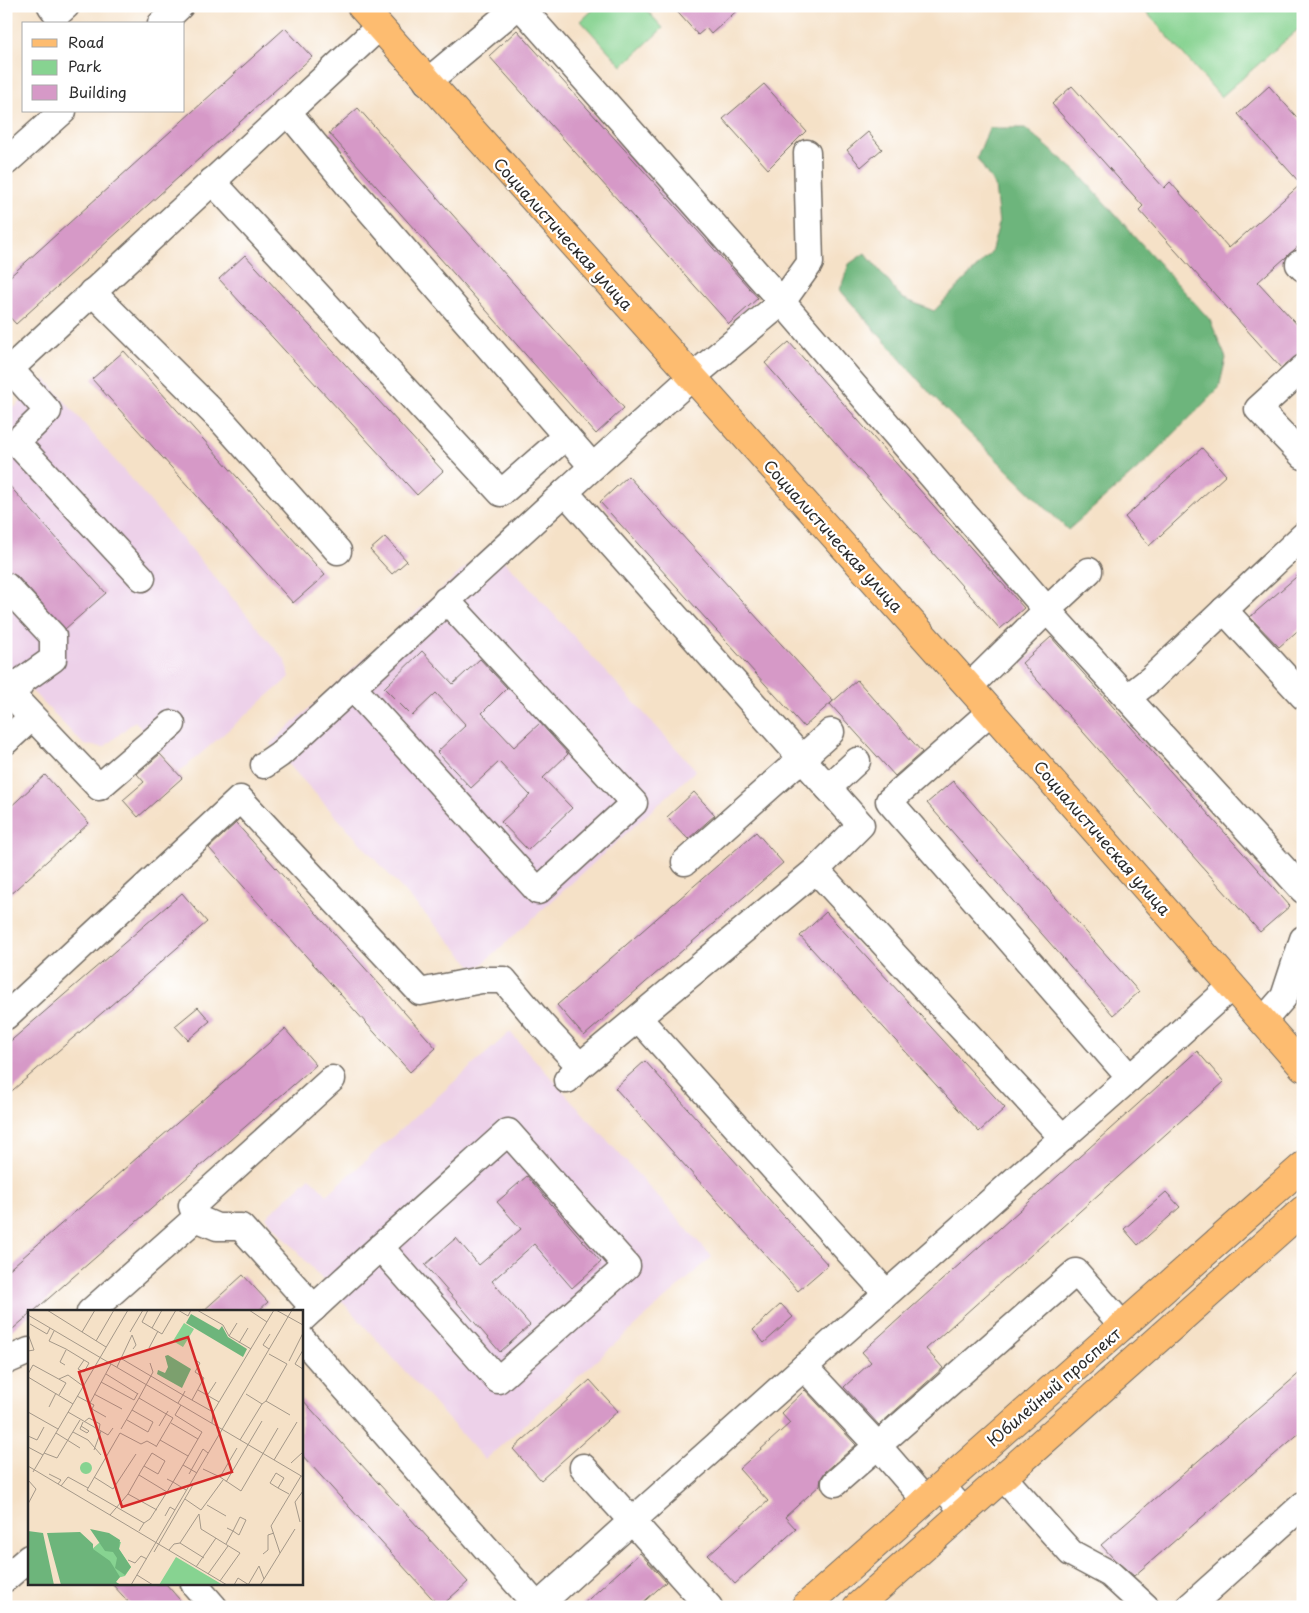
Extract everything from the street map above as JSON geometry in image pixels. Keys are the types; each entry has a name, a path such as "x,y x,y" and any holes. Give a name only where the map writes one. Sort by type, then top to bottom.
{"main road":[{"name":"Социалистическая улица","path":"361,6 691,378 969,687 1303,1067"},
{"name":"Юбилейный проспект","path":"805,1607 1303,1166"},
{"name":"Юбилейный проспект","path":"857,1607 1303,1210"}],"street":[{"path":"51,6 58,14 66,6"},
{"path":"163,22 180,6"},
{"path":"428,82 519,6 782,302 1047,610 1303,890"},
{"path":"142,578 16,442 48,411 8,366 92,292 379,27"},
{"path":"287,111 354,192 592,466"},
{"path":"6,162 62,112"},
{"path":"264,765 280,754 592,466 691,378 782,302 810,263 808,153"},
{"path":"212,181 501,493 566,436"},
{"path":"92,292 223,422 338,551"},
{"path":"1303,368 1258,409 1303,456"},
{"path":"565,492 861,825"},
{"path":"1128,697 1151,679 1303,536"},
{"path":"969,687 1089,571"},
{"path":"6,586 53,636 54,659 22,681 9,693 99,787 172,724"},
{"path":"352,687 538,891 634,804 446,600"},
{"path":"1224,610 1303,696"},
{"path":"6,1016 240,799 420,992 481,980 504,980 541,1024 574,1073 816,870 861,825 990,712"},
{"path":"6,741 32,716"},
{"path":"685,862 831,732"},
{"path":"828,788 857,761"},
{"path":"889,801 1130,1078"},
{"path":"816,870 1063,1138"},
{"path":"1263,1021 1284,997 1303,938"},
{"path":"302,1339 538,1607 804,1366 1232,986"},
{"path":"638,1019 886,1293"},
{"path":"332,1079 192,1206 196,1218 217,1227 240,1227 307,1314 380,1247 508,1132 627,1266 498,1380 380,1247"},
{"path":"92,1310 196,1218"},
{"path":"835,1483 1076,1272 1123,1326"},
{"path":"6,1362 28,1351"},
{"path":"804,1366 878,1446 934,1493 964,1512"},
{"path":"584,1467 709,1607"},
{"path":"1003,1477 1071,1553 1110,1574 1146,1607"},
{"path":"1189,1607 1303,1505"},
{"path":"6,1578 28,1559"},
{"path":"196,1586 214,1607"}],"shaded area":[{"path":"46,379 285,660 290,677 178,773 135,721 104,747 84,745 6,664 6,399 14,408"},
{"path":"490,545 696,770 476,970 270,744"},
{"path":"510,1032 712,1257 485,1460 266,1217 310,1177 327,1195"}],"green space":[{"path":"597,6 643,6 663,28 622,66 581,21"},
{"path":"1141,6 1303,6 1303,25 1221,97"},
{"path":"989,128 1025,128 1077,172 1210,320 1226,358 1219,388 1147,461 1068,530 935,399 840,290 849,264 865,253 902,298 934,311 991,253 999,224 995,186 977,158"}],"building":[{"path":"672,6 742,6 711,34 706,28 698,35"},
{"path":"285,28 312,57 16,324 6,313 6,280"},
{"path":"517,30 758,298 729,324 489,56"},
{"path":"764,84 806,131 768,169 723,119"},
{"path":"1072,86 1164,188 1170,182 1229,248 1301,184 1238,114 1269,86 1303,124 1303,242 1258,282 1303,331 1303,351 1301,353 1281,368 1139,210 1143,206 1052,104"},
{"path":"358,108 624,408 596,434 329,133"},
{"path":"868,132 882,149 861,167 847,150"},
{"path":"245,255 443,471 417,495 219,279"},
{"path":"789,342 1024,608 1000,629 765,363"},
{"path":"124,351 325,575 293,603 92,379"},
{"path":"1202,448 1226,475 1149,546 1125,517"},
{"path":"628,476 833,701 804,727 600,502"},
{"path":"6,482 106,593 65,629 17,576 6,571"},
{"path":"385,537 407,561 392,574 370,550"},
{"path":"1303,571 1303,626 1279,647 1250,617"},
{"path":"1051,637 1290,906 1260,932 1022,663"},
{"path":"422,651 453,684 480,659 507,688 482,713 514,747 540,723 568,754 543,778 572,808 528,850 501,822 530,795 499,762 471,788 437,752 466,725 436,693 412,716 384,688"},
{"path":"857,680 922,752 895,776 830,704"},
{"path":"160,754 182,778 138,817 123,800 144,782 137,774"},
{"path":"45,775 89,823 6,898 6,811"},
{"path":"953,781 1139,992 1113,1015 927,803"},
{"path":"694,792 715,815 688,839 667,817"},
{"path":"236,823 436,1048 410,1072 209,848"},
{"path":"756,832 783,863 584,1036 557,1005"},
{"path":"182,893 207,922 6,1096 6,1045"},
{"path":"826,912 1005,1108 979,1132 800,936"},
{"path":"198,1007 210,1021 188,1040 175,1026"},
{"path":"285,1029 316,1065 35,1310 28,1310 28,1316 6,1335 6,1272"},
{"path":"1197,1051 1224,1082 926,1349 943,1368 879,1425 844,1387 871,1362 862,1352"},
{"path":"645,1061 828,1265 798,1291 615,1088"},
{"path":"527,1176 601,1262 572,1288 534,1244 492,1281 530,1325 500,1352 425,1265 456,1238 479,1265 521,1229 497,1202"},
{"path":"1166,1192 1180,1207 1138,1245 1124,1229"},
{"path":"243,1275 268,1302 259,1310 204,1310"},
{"path":"781,1304 793,1317 764,1343 753,1330"},
{"path":"1303,1370 1303,1430 1134,1576 1114,1559 1101,1545"},
{"path":"590,1380 618,1411 541,1480 513,1449"},
{"path":"805,1390 856,1445 825,1472 821,1478 820,1485 785,1517 796,1529 735,1584 708,1555 768,1501 739,1469 790,1423 781,1413"},
{"path":"302,1399 468,1582 440,1607 302,1455"},
{"path":"640,1553 666,1582 638,1607 580,1607"},
{"path":"114,1586 168,1586 186,1607 133,1607"}]}
